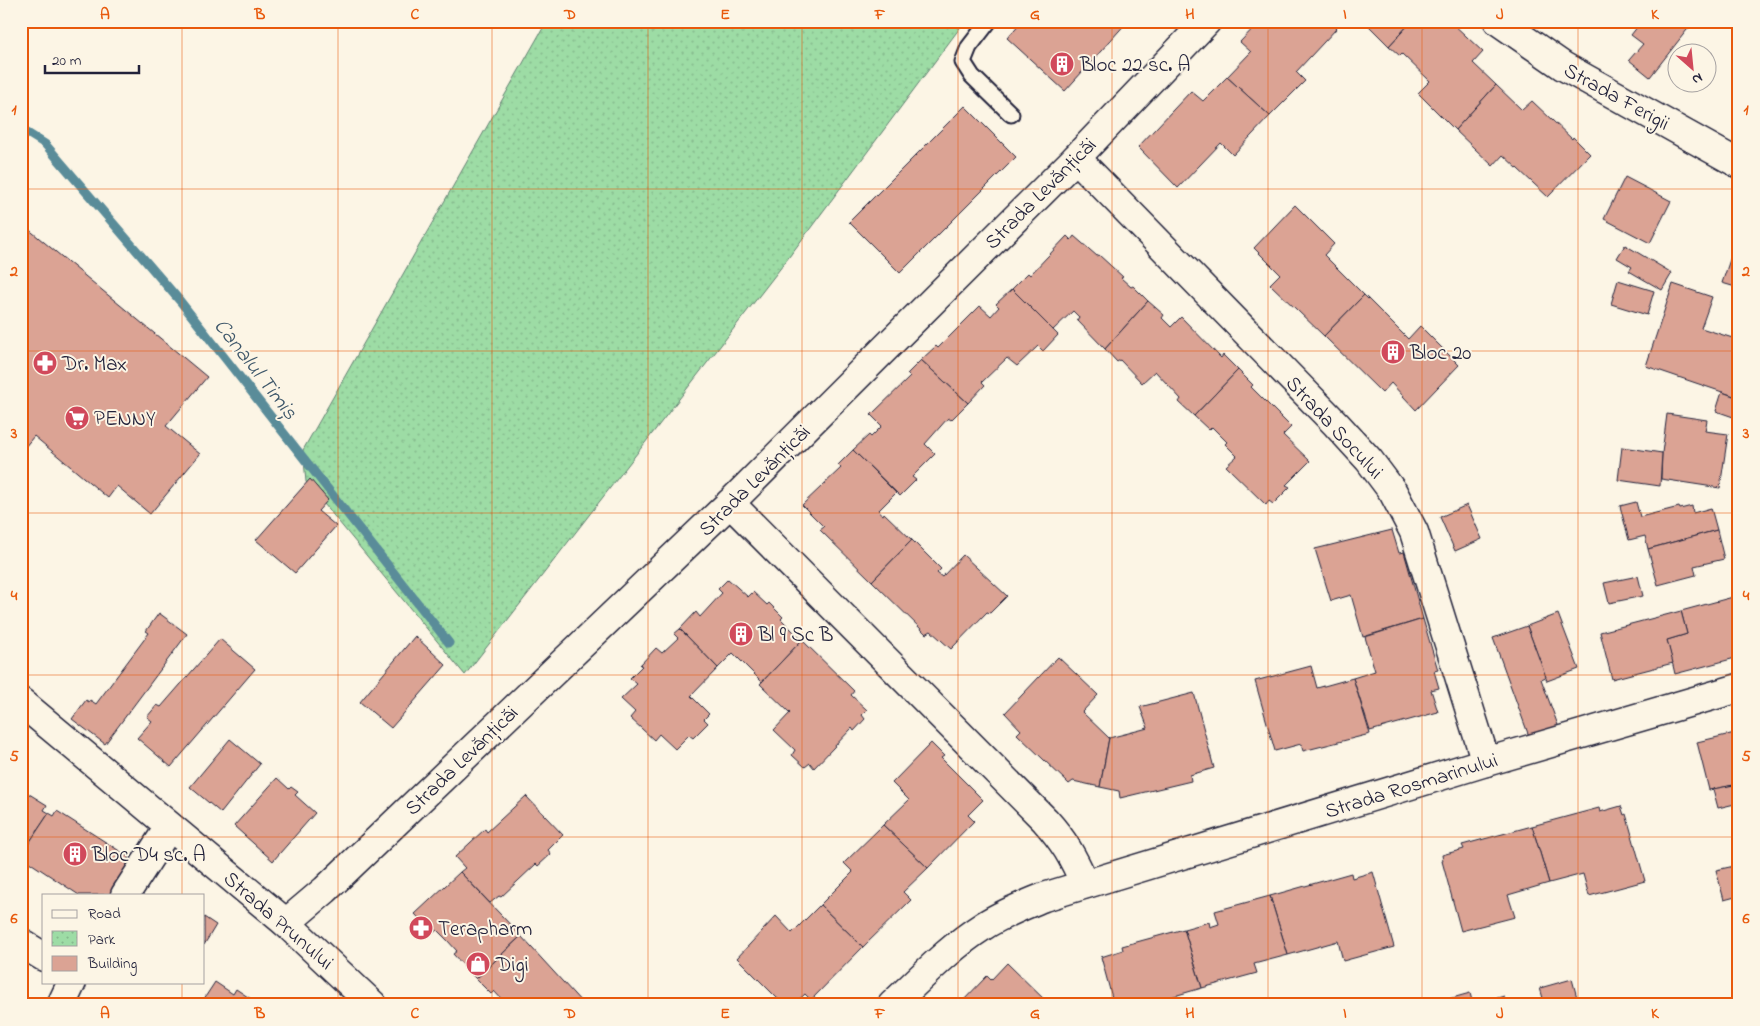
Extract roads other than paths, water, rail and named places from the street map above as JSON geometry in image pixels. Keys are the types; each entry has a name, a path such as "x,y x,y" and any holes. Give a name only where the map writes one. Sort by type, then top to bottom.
{"street":[{"name":"Strada Levănțicăi","path":"286,924 325,890 730,503 1076,158 1207,21"},
{"name":"Strada Ferigii","path":"1498,21 1563,66 1739,164"},
{"name":"Strada Socului","path":"1076,158 1336,424 1369,460 1393,492 1414,532 1486,762"},
{"path":"730,503 1060,837 1085,884"},
{"name":"Strada Rosmarinului","path":"892,1005 950,951 981,927 1010,911 1044,897 1486,762 1739,688"},
{"name":"Strada Prunului","path":"21,702 286,924 373,1005"},
{"path":"125,894 169,827"},
{"path":"21,944 42,956"},
{"path":"61,1005 71,984"}],"lane":[{"path":"989,21 969,47 963,62 972,76 1011,114"}],"waterway":[{"name":"Canalul Timiș","path":"21,129 45,144 180,301 449,643"}],"place":[{"name":"Bloc 22 sc. A","path":"1062,64"},
{"name":"Bloc 20","path":"1393,352"},
{"name":"Dr. Max","path":"45,363"},
{"name":"PENNY","path":"77,418"},
{"name":"Bl 9 Sc B","path":"741,634"},
{"name":"Bloc D4 sc. A","path":"75,854"},
{"name":"Terapharm","path":"421,928"},
{"name":"Digi","path":"478,964"}]}
